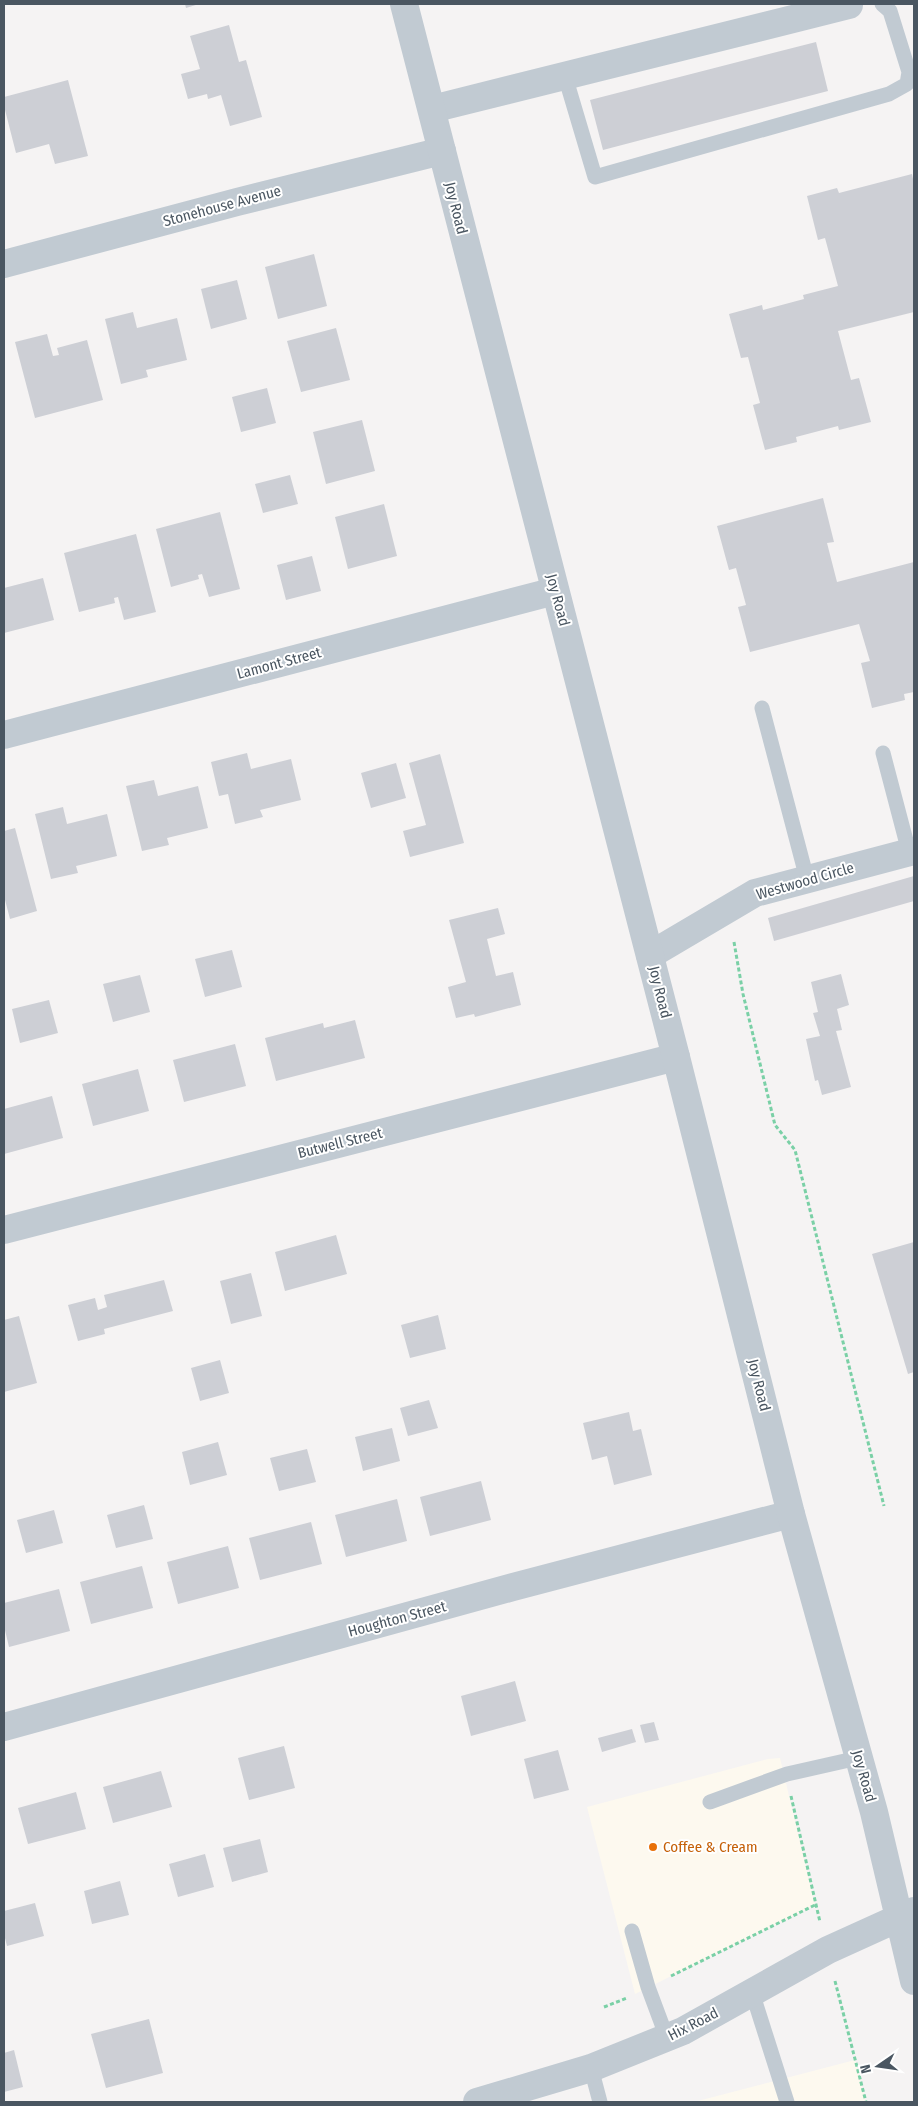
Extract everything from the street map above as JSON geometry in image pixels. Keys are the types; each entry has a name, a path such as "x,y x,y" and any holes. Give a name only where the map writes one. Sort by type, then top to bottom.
{"street":[{"name":"Joy Road","path":"404,4 650,955 791,1514 858,1758 906,1915 914,1981"},
{"path":"432,109 853,4"},
{"name":"Stonehouse Avenue","path":"4,264 237,202 442,151"},
{"name":"Lamont Street","path":"4,734 555,591"},
{"name":"Westwood Circle","path":"650,955 755,893 912,852"},
{"name":"Butwell Street","path":"4,1230 676,1057"},
{"name":"Houghton Street","path":"4,1728 521,1585 791,1514"},
{"name":"Hix Road","path":"477,2102 591,2068 667,2038 683,2031 828,1950 906,1915"}],"lane":[{"path":"565,76 595,177 889,94 907,84 909,72 893,20 890,11 882,4"},
{"path":"762,708 807,879"},
{"path":"883,753 912,852"},
{"path":"710,1802 787,1774 858,1758"},
{"path":"632,1931 648,1987 667,2038"},
{"path":"752,1992 787,2102"},
{"path":"591,2068 600,2102"}],"path":[{"path":"732,934 743,994 775,1125 795,1150 884,1506"},
{"path":"792,1802 815,1905 820,1918"},
{"path":"666,1979 815,1905"},
{"path":"835,1984 866,2102"}],"shaded area":[{"path":"780,1758 815,1905 635,1994 587,1807 768,1759"},
{"path":"855,2060 866,2102 694,2102"}],"building":[{"path":"185,4 199,4 186,8"},
{"path":"229,25 239,62 246,60 262,117 230,126 221,95 208,99 207,94 188,99 181,74 200,69 190,36"},
{"path":"816,42 828,91 603,150 590,100"},
{"path":"68,80 88,156 55,164 49,144 16,153 4,106 4,97"},
{"path":"912,174 914,184 914,312 838,331 851,380 859,378 871,422 839,430 838,426 796,437 797,442 765,450 753,405 760,403 748,357 741,358 729,314 762,305 763,310 804,299 803,295 838,286 825,238 818,240 807,196 837,188 839,193"},
{"path":"314,254 327,306 278,319 265,267"},
{"path":"237,280 247,319 211,329 201,289"},
{"path":"133,312 137,328 177,318 187,360 146,370 148,377 121,384 105,319"},
{"path":"336,328 350,380 301,392 287,341"},
{"path":"47,334 53,356 59,355 57,348 87,340 103,400 35,418 15,342"},
{"path":"267,388 276,423 241,432 232,397"},
{"path":"362,420 375,471 326,484 313,432"},
{"path":"290,475 298,504 263,513 255,484"},
{"path":"823,498 834,542 827,543 837,582 914,562 914,692 904,694 905,700 872,708 861,663 870,661 859,624 750,652 738,607 746,605 736,568 729,570 717,526"},
{"path":"384,504 397,556 348,569 335,517"},
{"path":"220,512 240,589 209,597 202,574 198,575 199,579 171,587 156,529"},
{"path":"136,534 156,612 124,620 118,597 114,598 115,603 79,612 64,553"},
{"path":"312,556 321,591 286,600 277,565"},
{"path":"43,578 54,620 4,633 4,588"},
{"path":"247,753 251,769 291,759 301,800 260,810 263,817 235,824 228,794 219,796 211,762"},
{"path":"440,754 464,843 410,857 403,831 426,825 409,763"},
{"path":"396,763 406,798 371,808 361,773"},
{"path":"154,780 158,796 198,786 208,828 167,838 169,845 142,851 126,786"},
{"path":"63,807 67,824 107,814 117,856 76,866 78,873 51,879 35,814"},
{"path":"15,828 37,911 10,919 4,896 4,831"},
{"path":"914,876 914,901 774,941 768,918"},
{"path":"498,908 505,934 487,939 496,976 513,972 521,1005 475,1017 474,1014 456,1018 448,987 466,982 449,920"},
{"path":"232,950 242,987 205,997 195,959"},
{"path":"841,974 849,1005 837,1009 842,1030 836,1031 851,1087 822,1095 818,1080 815,1081 806,1039 820,1036 813,1013 818,1012 811,982"},
{"path":"140,975 150,1012 113,1022 103,984"},
{"path":"49,1000 58,1033 20,1043 12,1009"},
{"path":"355,1020 365,1058 276,1081 265,1038 323,1023 324,1028"},
{"path":"235,1044 246,1086 184,1102 173,1060"},
{"path":"138,1069 149,1111 93,1126 82,1084"},
{"path":"52,1096 63,1138 4,1154 4,1109"},
{"path":"336,1235 347,1274 285,1291 275,1252"},
{"path":"914,1242 914,1372 908,1374 872,1254"},
{"path":"251,1273 262,1316 231,1324 220,1281"},
{"path":"164,1280 173,1311 104,1329 105,1334 78,1341 68,1305 95,1298 98,1310 107,1307 104,1295"},
{"path":"438,1315 446,1349 410,1358 401,1325"},
{"path":"19,1316 37,1383 4,1392 4,1320"},
{"path":"220,1360 229,1393 200,1401 191,1368"},
{"path":"429,1400 438,1428 408,1436 400,1408"},
{"path":"629,1412 633,1431 641,1429 652,1475 614,1485 607,1456 592,1460 583,1423"},
{"path":"392,1428 400,1461 363,1471 355,1437"},
{"path":"218,1442 227,1475 190,1485 182,1452"},
{"path":"307,1449 316,1482 279,1491 270,1458"},
{"path":"481,1481 491,1520 430,1536 420,1497"},
{"path":"397,1499 407,1541 346,1557 335,1515"},
{"path":"144,1505 153,1539 116,1548 107,1515"},
{"path":"54,1510 63,1543 26,1553 17,1520"},
{"path":"311,1522 322,1564 260,1580 249,1538"},
{"path":"228,1546 239,1588 178,1604 167,1562"},
{"path":"142,1566 153,1608 91,1624 80,1582"},
{"path":"59,1589 70,1631 9,1647 4,1626 4,1603"},
{"path":"515,1681 526,1721 471,1736 461,1696"},
{"path":"654,1722 659,1740 645,1743 640,1725"},
{"path":"632,1729 636,1742 602,1752 598,1738"},
{"path":"284,1746 295,1788 249,1800 238,1758"},
{"path":"558,1750 569,1790 534,1799 524,1759"},
{"path":"161,1771 172,1807 113,1823 103,1787"},
{"path":"76,1792 86,1829 28,1844 18,1808"},
{"path":"260,1839 268,1872 232,1882 223,1848"},
{"path":"205,1854 214,1887 178,1897 169,1864"},
{"path":"120,1881 129,1915 92,1924 84,1891"},
{"path":"35,1903 44,1936 7,1946 4,1934 4,1911"},
{"path":"149,2019 163,2073 106,2088 91,2034"},
{"path":"14,2050 23,2087 4,2092 4,2053"}],"place":[{"name":"Coffee & Cream","path":"653,1847"}]}
